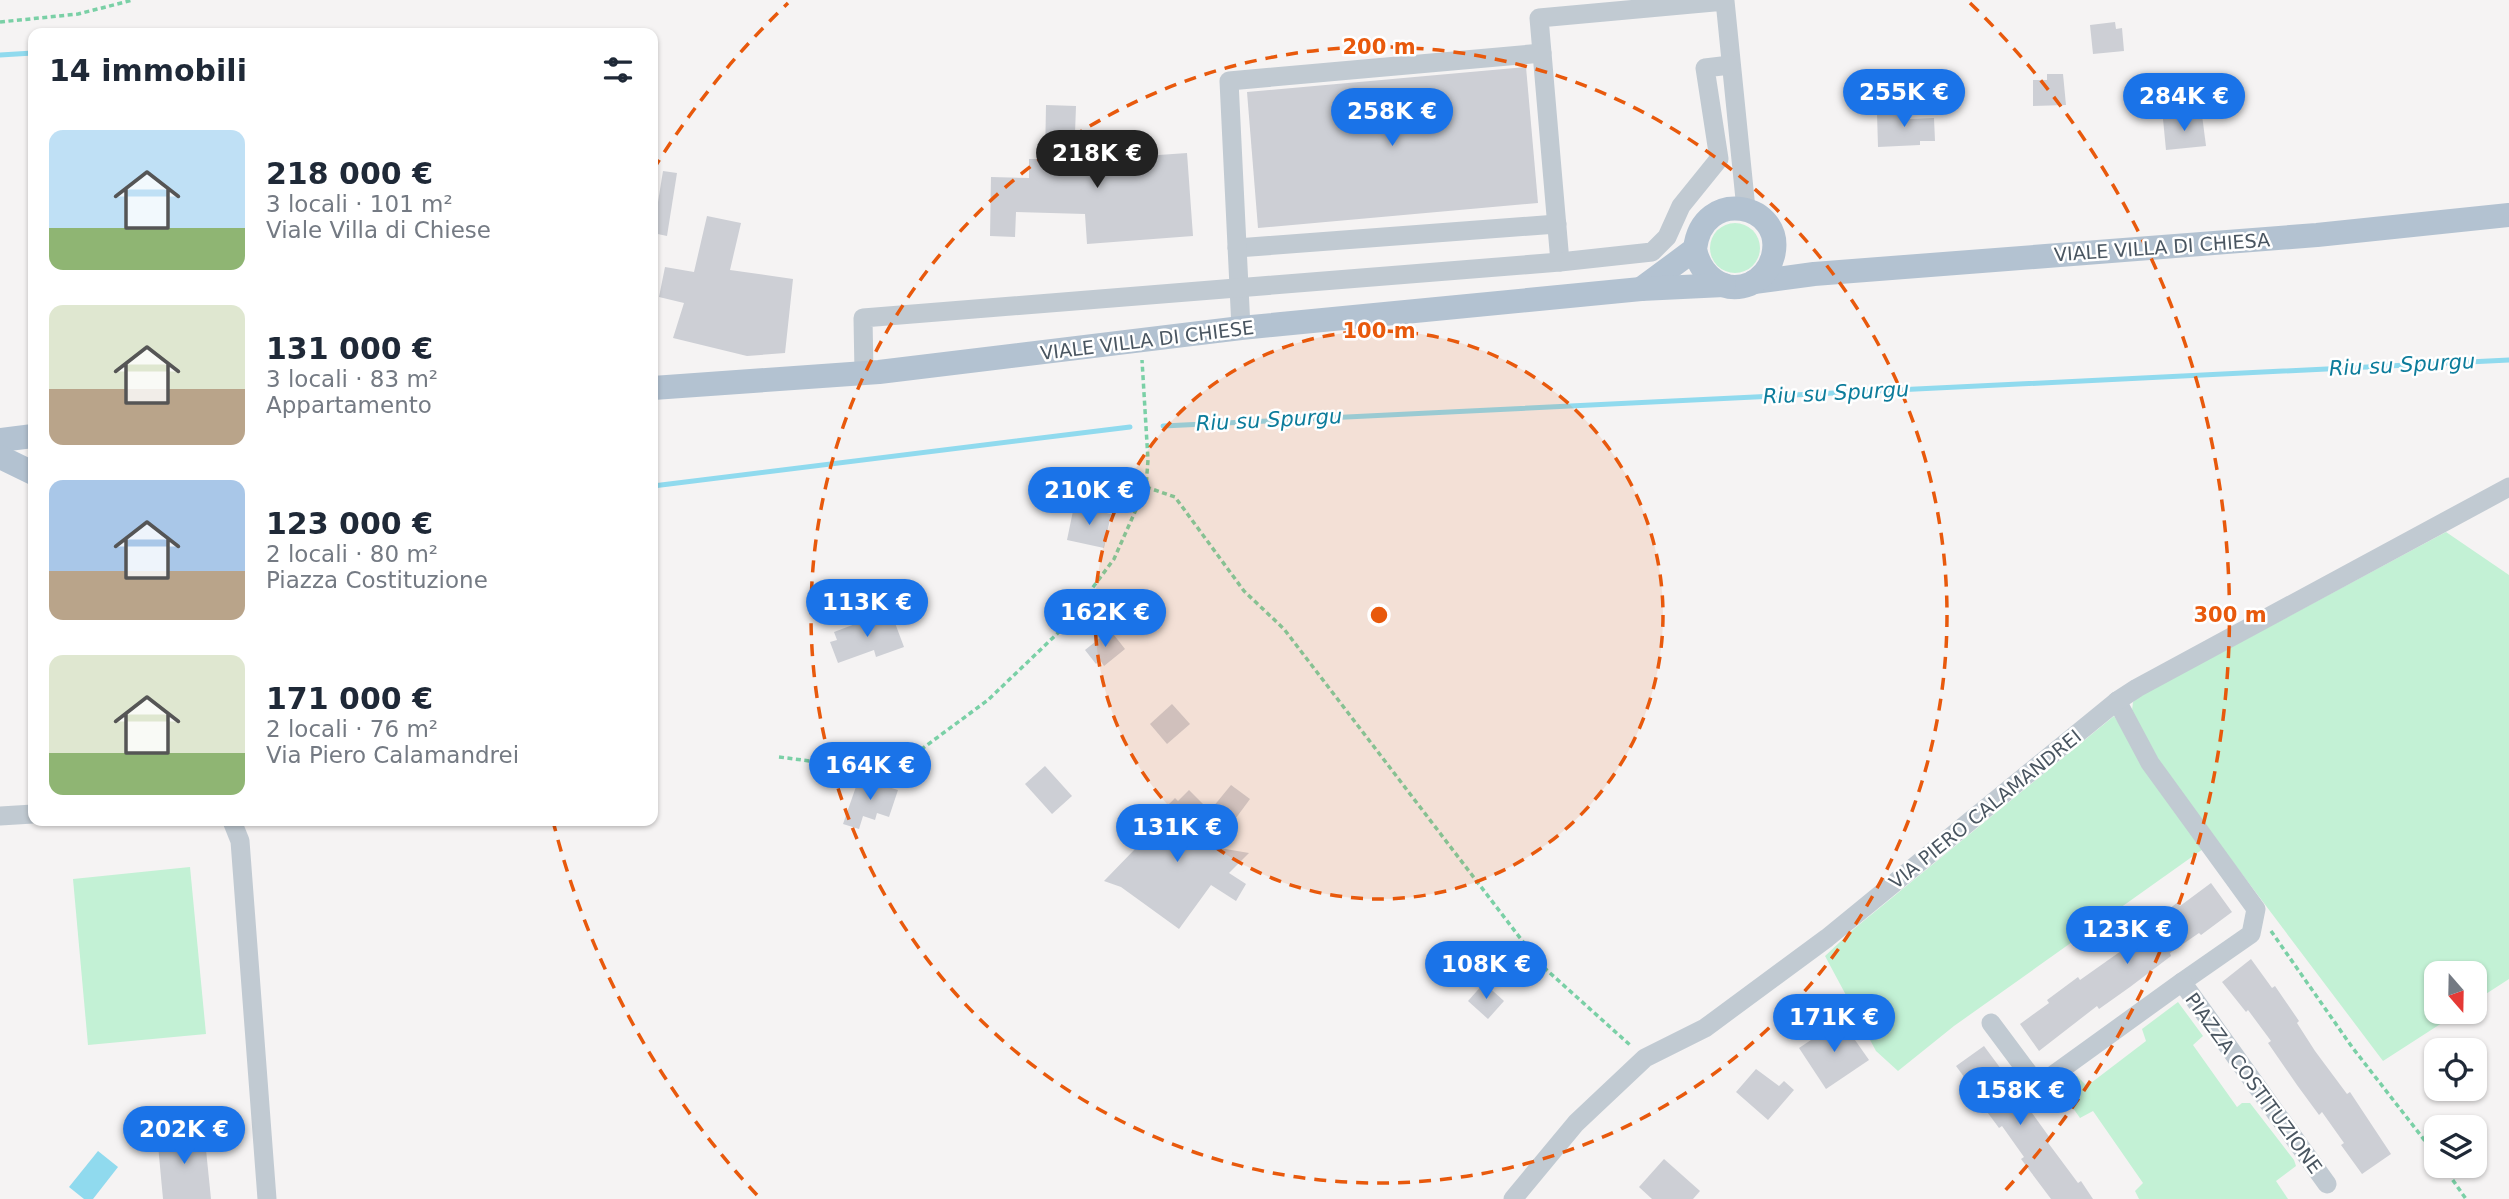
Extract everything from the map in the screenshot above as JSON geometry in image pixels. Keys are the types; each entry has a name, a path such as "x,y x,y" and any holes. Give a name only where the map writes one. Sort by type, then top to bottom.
{"main road":[{"path":"1724,285 1703,272 1695,249 1696,236 1710,216 1721,210 1746,209 1758,215 1773,236 1771,262 1754,282"},
{"name":"VIALE VILLA DI CHIESA","path":"1641,289 1744,286 1754,282 1814,274 2317,235 2509,215"},
{"path":"1641,289 1695,249"},
{"path":"1774,249 1814,274"},
{"name":"VIALE VILLA DI CHIESE","path":"658,388 864,373 1241,328 1641,289"},
{"path":"0,440 28,437"},
{"path":"0,457 28,470"}],"street":[{"path":"1560,262 1539,18 1725,1 1746,209"},
{"path":"1241,328 1229,81 1542,53"},
{"path":"864,373 863,318 1560,262 1652,252 1667,237 1681,206 1719,159 1705,68 1730,65"},
{"path":"1713,118 1736,117"},
{"path":"1237,248 1557,224"},
{"name":"VIA PIERO CALAMANDREI","path":"1513,1199 1576,1123 1645,1058 1705,1028 1827,938 2117,701 2509,487"},
{"path":"2117,701 2150,763 2256,909"},
{"path":"0,816 28,814"},
{"path":"234,826 240,841 267,1199"},
{"name":"PIAZZA COSTITUZIONE","path":"1992,1023 2038,1086 2251,934 2256,909"},
{"name":"PIAZZA COSTITUZIONE","path":"2182,982 2327,1184"}],"path":[{"path":"0,22 78,14 133,0"},
{"path":"779,757 849,766 919,751 988,700 1061,630 1115,559 1146,487 1149,460 1141,340"},
{"path":"1146,487 1175,498 1244,591 1284,629 1540,964 1645,1058"},
{"path":"2256,909 2352,1047 2424,1140"},
{"path":"2451,1178 2466,1199"}],"green space":[{"path":"1735,223 1752,231 1760,248 1752,265 1735,273 1718,265 1710,248 1718,231"},
{"path":"2446,532 2509,575 2509,979 2487,993 2487,961 2424,961 2424,1024 2440,1024 2383,1061 2165,772 2132,711 2133,702"},
{"path":"2114,716 2203,849 1954,1026 1898,1071 1876,1051 1825,956 1855,928"},
{"path":"190,867 206,1034 88,1045 73,879"},
{"path":"2178,1002 2203,1036 2193,1045 2237,1107 2242,1103 2250,1103 2294,1160 2296,1166 2276,1181 2288,1199 2139,1199 2135,1191 2143,1183 2093,1111 2080,1118 2061,1091 2061,1087 2077,1076 2087,1086 2146,1041 2142,1029"}],"water":[{"path":"98,1151 118,1167 93,1199 84,1199 69,1187"}],"building":[{"path":"2115,22 2116,29 2122,28 2124,51 2093,54 2090,25"},
{"path":"1526,67 1538,203 1258,228 1247,92"},
{"path":"2047,74 2063,74 2066,105 2033,106 2033,80 2047,80"},
{"path":"1046,105 1076,106 1074,161 1187,153 1193,236 1087,244 1085,214 1016,212 1015,237 990,236 991,177 1029,178 1029,159 1045,159"},
{"path":"1895,106 1910,106 1910,119 1934,118 1935,141 1920,141 1920,145 1878,147 1877,113 1895,113"},
{"path":"2202,115 2206,146 2166,150 2163,119"},
{"path":"663,171 677,173 667,236 658,234 658,202"},
{"path":"707,216 741,223 730,270 793,279 785,353 747,356 673,338 684,303 659,297 665,267 694,272"},
{"path":"1074,506 1111,514 1104,548 1067,540"},
{"path":"892,615 904,647 876,657 874,650 838,663 830,642 837,640 834,632 863,621 865,625"},
{"path":"1110,630 1125,649 1104,666 1100,660 1096,664 1085,650"},
{"path":"1172,704 1190,724 1167,744 1150,724"},
{"path":"1045,766 1072,796 1052,814 1025,784"},
{"path":"859,778 898,790 889,817 877,813 875,820 863,816 859,829 843,824"},
{"path":"1231,785 1250,799 1233,822 1213,807"},
{"path":"1189,790 1207,808 1188,827 1208,846 1249,853 1229,873 1246,884 1236,901 1211,885 1179,929 1121,887 1104,881 1136,848 1131,843 1175,798 1178,801"},
{"path":"2211,883 2232,912 2170,953 2171,956 2130,987 2099,1009 2097,1006 2039,1051 2020,1024 2078,977 2080,980 2121,951 2178,902 2180,906"},
{"path":"2251,959 2272,988 2275,986 2315,1051 2347,1094 2350,1092 2391,1154 2362,1174 2322,1112 2319,1115 2268,1043 2271,1041 2248,1010 2246,1012 2222,982"},
{"path":"1484,983 1504,1001 1488,1019 1468,1001"},
{"path":"1841,1020 1869,1060 1826,1089 1799,1048"},
{"path":"1984,1046 2007,1077 2003,1080 2024,1109 2027,1106 2050,1138 2046,1140 2093,1199 2051,1199 2021,1159 2024,1157 2002,1126 1999,1128 1976,1097 1978,1096 1956,1066"},
{"path":"1756,1069 1779,1086 1784,1081 1794,1090 1768,1120 1736,1092"},
{"path":"204,1130 211,1199 163,1199 157,1134"},
{"path":"1664,1159 1700,1191 1693,1199 1652,1199 1639,1187"}],"waterway":[{"name":"Riu su Spurgu","path":"0,55 28,53"},
{"name":"Riu su Spurgu","path":"1163,426 2509,360"},
{"name":"Riu su Spurgu","path":"658,485 1130,427"}]}
